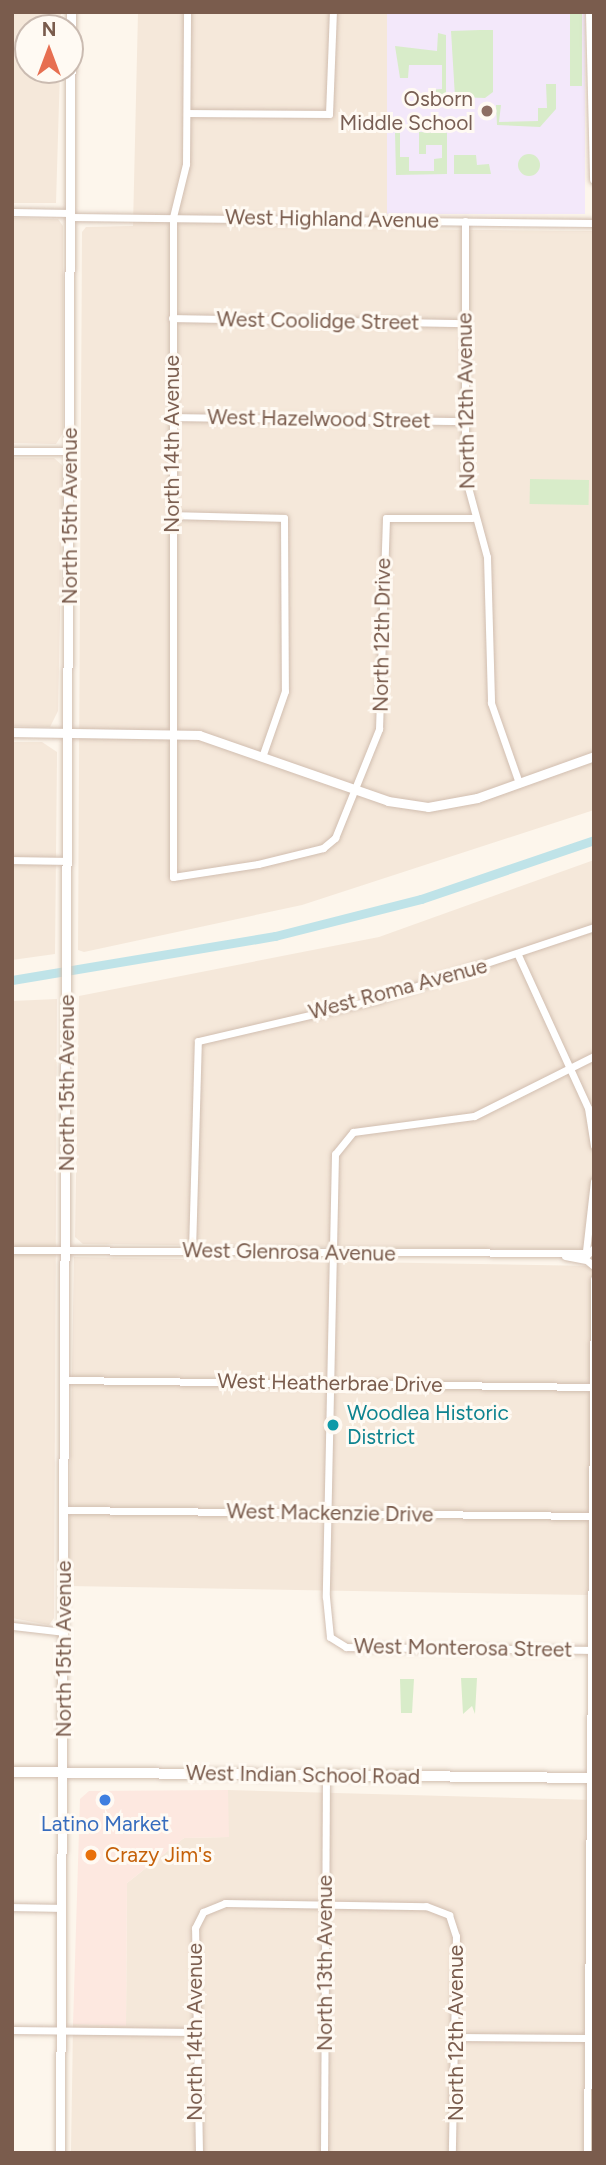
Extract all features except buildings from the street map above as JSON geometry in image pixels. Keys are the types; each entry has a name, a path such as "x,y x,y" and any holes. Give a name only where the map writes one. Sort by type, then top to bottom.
{"main road":[{"name":"West Indian School Road","path":"12,1772 591,1778"}],"street":[{"name":"North 15th Avenue","path":"60,2153 71,12"},
{"name":"North 14th Avenue","path":"171,880 173,217 186,164 187,12"},
{"path":"187,113 329,114 333,12"},
{"path":"590,12 594,179"},
{"name":"West Highland Avenue","path":"12,212 594,223"},
{"name":"North 12th Avenue","path":"465,221 465,421 472,518 487,556 491,703 519,783"},
{"name":"West Coolidge Street","path":"172,318 464,323"},
{"name":"West Hazelwood Street","path":"172,417 465,421"},
{"path":"12,451 70,451"},
{"path":"173,514 284,518 285,691 263,754"},
{"name":"North 12th Drive","path":"171,880 323,848 339,831 379,729 386,518 472,518"},
{"path":"12,732 171,733 263,754 356,790 428,807 519,783 594,756"},
{"path":"12,860 68,861"},
{"name":"West Roma Avenue","path":"192,1251 198,1041 378,999 518,955 594,927"},
{"path":"518,955 594,1133 594,1146"},
{"path":"327,1513 333,1165 346,1136 457,1122 594,1056"},
{"path":"587,2153 590,2106 587,2038 590,2004 593,1387 593,1281 588,1257 593,1230 594,1181"},
{"name":"West Glenrosa Avenue","path":"12,1250 588,1257"},
{"name":"West Heatherbrae Drive","path":"66,1380 593,1387"},
{"name":"West Mackenzie Drive","path":"65,1510 592,1516"},
{"name":"West Monterosa Street","path":"327,1513 326,1597 334,1643 591,1650"},
{"path":"12,1626 64,1632"},
{"name":"North 13th Avenue","path":"324,2153 326,1774"},
{"name":"North 14th Avenue","path":"199,2153 194,2032 195,1928 203,1912 225,1903 326,1904"},
{"name":"North 12th Avenue","path":"326,1904 426,1906 449,1915 456,1936 452,2153"},
{"path":"12,1907 62,1908"},
{"path":"12,2030 194,2032"},
{"path":"456,2037 587,2038"}],"shaded area":[{"path":"12,12 61,12 14,14 14,84 60,84 56,203 12,203"},
{"path":"138,12 387,12 387,229 594,231 594,810 302,905 84,952 78,950 82,232 86,227 133,226"},
{"name":"Osborn Middle School","path":"387,12 585,12 585,214 387,214"},
{"path":"12,218 58,219 63,226 63,433 56,444 12,443"},
{"path":"12,458 54,458 63,466 58,711 50,727 12,726"},
{"path":"12,742 42,742 57,752 55,954 12,960"},
{"path":"594,860 594,1250 83,1244 75,1237 79,996 379,937"},
{"path":"57,999 54,1618 49,1625 12,1618 12,1001"},
{"name":"Woodlea Historic District","path":"74,1257 594,1266 588,1595 68,1586"},
{"path":"228,1790 594,1800 594,2153 71,2153 73,2024 126,2025 127,1883 184,1838 228,1837"},
{"path":"228,1790 229,1837 184,1838 127,1883 126,2026 73,2024 80,1799 89,1791"}],"green space":[{"path":"570,12 582,12 582,86 570,86"},
{"path":"493,30 493,92 485,98 455,97 451,31"},
{"path":"438,33 446,35 446,101 429,90 442,89 442,65 409,65 408,78 400,78 395,46 437,51"},
{"path":"546,84 556,84 556,109 540,127 497,125 496,105 501,105 499,122 538,121 538,108 547,108"},
{"path":"419,132 447,133 447,174 396,175 395,133 400,133 400,157 409,157 409,171 434,171 434,159 442,158 442,145 426,145 426,154 419,154"},
{"path":"529,154 539,161 540,165 533,175 529,176 519,169 518,165 525,155"},
{"path":"454,155 476,155 477,165 489,164 491,174 454,174"},
{"path":"530,479 589,480 589,505 530,504"},
{"path":"461,1678 477,1678 475,1714 472,1706 463,1714"},
{"path":"400,1679 414,1679 412,1713 401,1713"}],"waterway":[{"path":"12,980 275,936 421,899 594,840"}],"place":[{"name":"Osborn Middle School","path":"487,111"},
{"name":"Woodlea Historic District","path":"333,1425"},
{"name":"Latino Market","path":"105,1800"},
{"name":"Crazy Jim's","path":"91,1855"}]}
